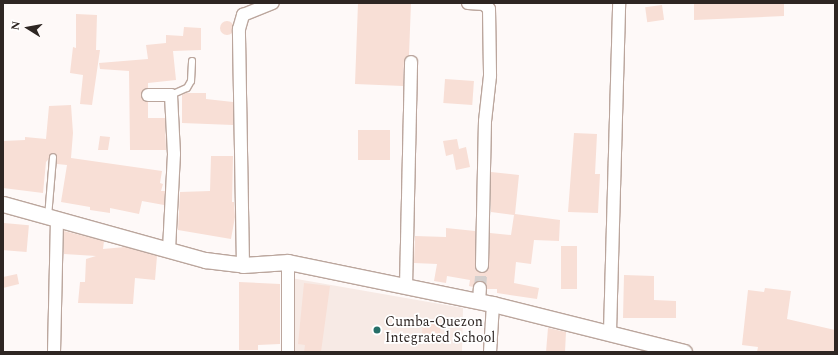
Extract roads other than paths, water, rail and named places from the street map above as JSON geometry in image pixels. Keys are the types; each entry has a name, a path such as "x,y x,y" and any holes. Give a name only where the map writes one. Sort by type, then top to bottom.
{"street":[{"path":"243,265 239,29 243,15 272,3"},
{"path":"468,3 484,4 489,9 490,76 485,121 482,266"},
{"path":"610,332 619,3"},
{"path":"406,286 411,62"},
{"path":"148,95 171,94 174,154 169,251"},
{"path":"3,204 169,251 243,265 288,262 406,286 484,298 684,352"},
{"path":"52,218 54,352"},
{"path":"288,262 288,352"},
{"path":"484,298 490,352"}],"lane":[{"path":"171,94 187,88 191,81 192,61"},
{"path":"52,157 52,218"}],"tunnel":[{"path":"480,288 482,266"}],"place":[{"name":"Cumba-Quezon Integrated School","path":"377,330"}]}
